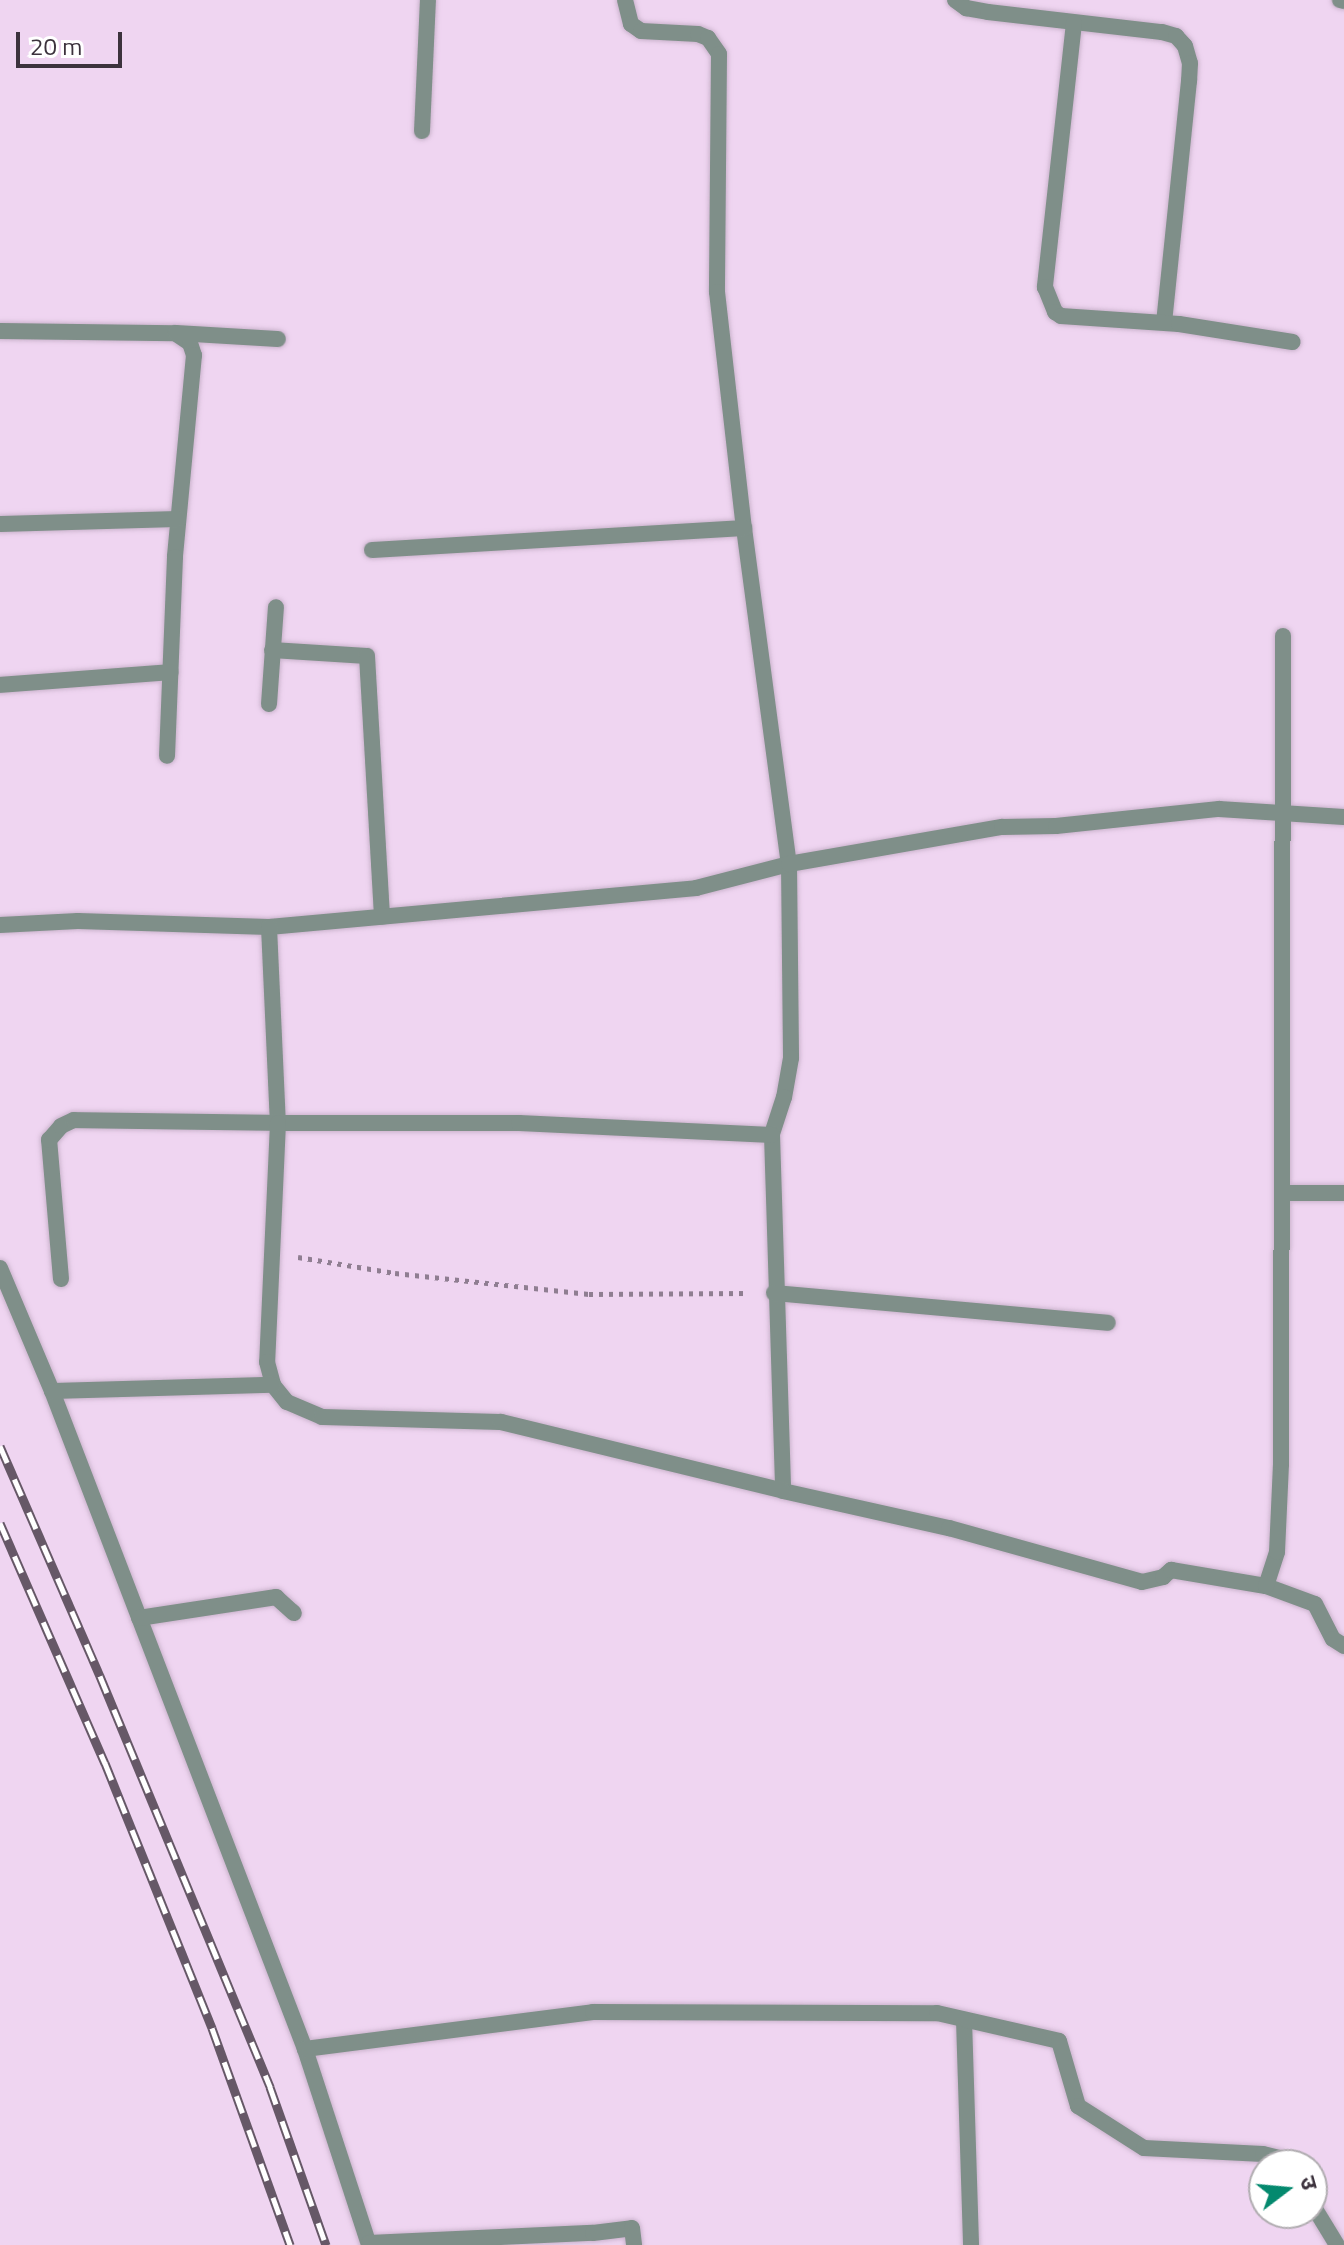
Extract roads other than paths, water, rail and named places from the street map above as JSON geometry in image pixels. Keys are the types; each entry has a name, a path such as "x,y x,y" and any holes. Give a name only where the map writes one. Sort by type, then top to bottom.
{"street":[{"path":"422,131 428,0"},
{"path":"625,0 631,24 641,31 698,34 715,44 719,54 717,292 744,528 789,864 791,1058 784,1097 772,1135 774,1293 783,1491"},
{"path":"955,0 966,8 1162,32 1176,36 1185,46 1190,63 1189,81 1164,322"},
{"path":"1074,23 1045,287 1048,300 1061,316 1164,322 1293,342"},
{"path":"0,331 175,333 278,339"},
{"path":"167,756 178,519 194,355 190,343 175,333"},
{"path":"0,524 178,519"},
{"path":"372,550 744,528"},
{"path":"269,704 276,607"},
{"path":"1266,1586 1277,1552 1280,1522 1283,636"},
{"path":"272,650 367,656 382,917"},
{"path":"0,685 171,672"},
{"path":"0,925 78,921 269,927 696,888 789,864 1002,827 1056,826 1219,809 1283,816 1344,817"},
{"path":"269,927 278,1123 267,1362 273,1385 287,1402 322,1417 501,1422 949,1528 1142,1582 1163,1577 1171,1570 1266,1586 1315,1604 1333,1639 1344,1646"},
{"path":"61,1279 49,1140 61,1126 74,1120 519,1123 772,1135"},
{"path":"1282,1193 1344,1193"},
{"path":"0,1268 52,1391 305,2049 369,2244 632,2228 634,2245"},
{"path":"774,1293 1108,1323"},
{"path":"52,1391 273,1385"},
{"path":"139,1618 276,1597 294,1613"},
{"path":"305,2049 593,2012 937,2013 1059,2041 1078,2106 1144,2148 1248,2153"},
{"path":"964,2020 971,2245"}],"railway":[{"path":"0,1446 100,1676 270,2087 326,2245"},
{"path":"0,1523 105,1763 212,2028 290,2245"}]}
